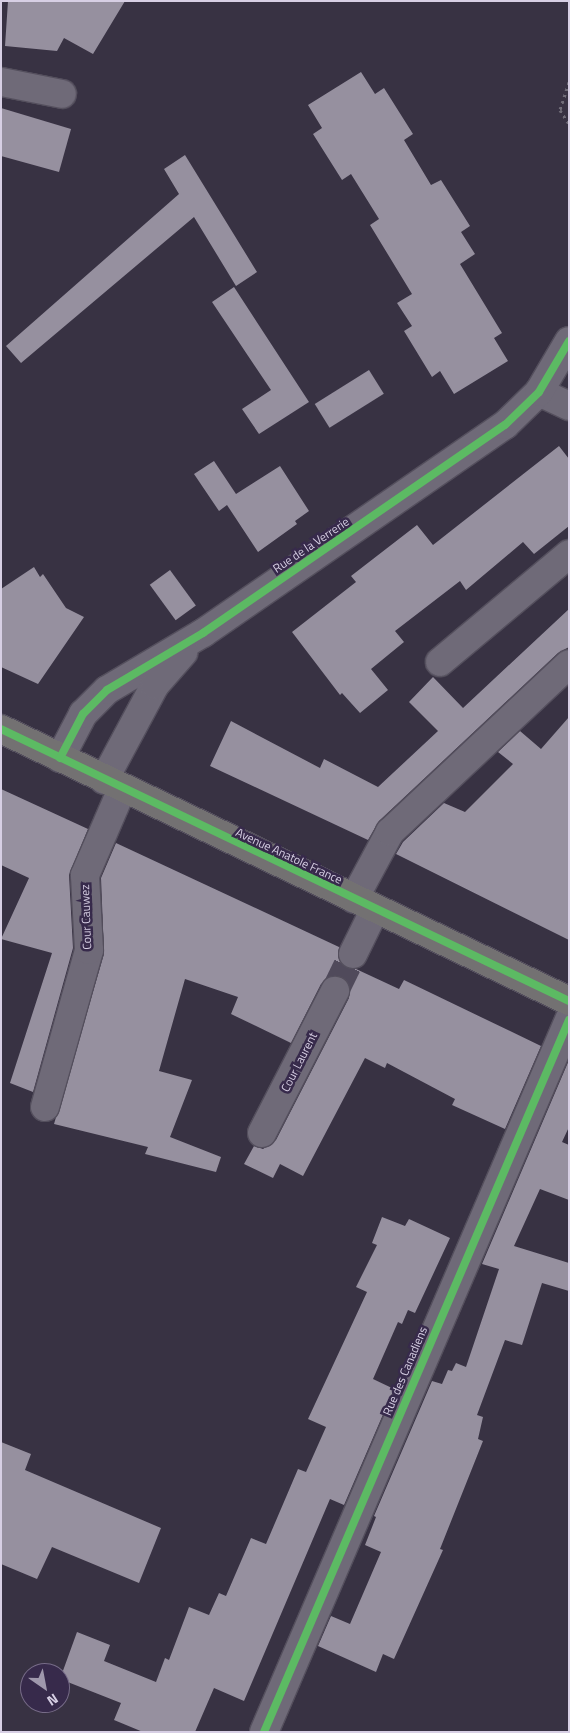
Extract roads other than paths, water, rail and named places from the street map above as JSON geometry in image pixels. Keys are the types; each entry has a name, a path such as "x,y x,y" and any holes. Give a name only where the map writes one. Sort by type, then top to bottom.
{"main road":[{"name":"Avenue Anatole France","path":"1,729 569,1001"}],"street":[{"path":"1,82 62,94"},
{"name":"Rue de la Verrerie","path":"60,758 83,714 101,695 204,632 475,448 505,425 539,392 569,341"},
{"path":"539,392 569,406"},
{"path":"440,662 569,554"},
{"name":"Rue de la Verrerie","path":"113,784 155,685 204,632"},
{"path":"353,954 365,904 390,832 569,664"},
{"name":"Cour Cauwez","path":"45,1107 89,950 85,876 113,784"},
{"name":"Cour Laurent","path":"262,1133 335,991"},
{"name":"Rue des Canadiens","path":"264,1732 569,1020"}],"tunnel":[{"path":"335,991 353,954"}]}
